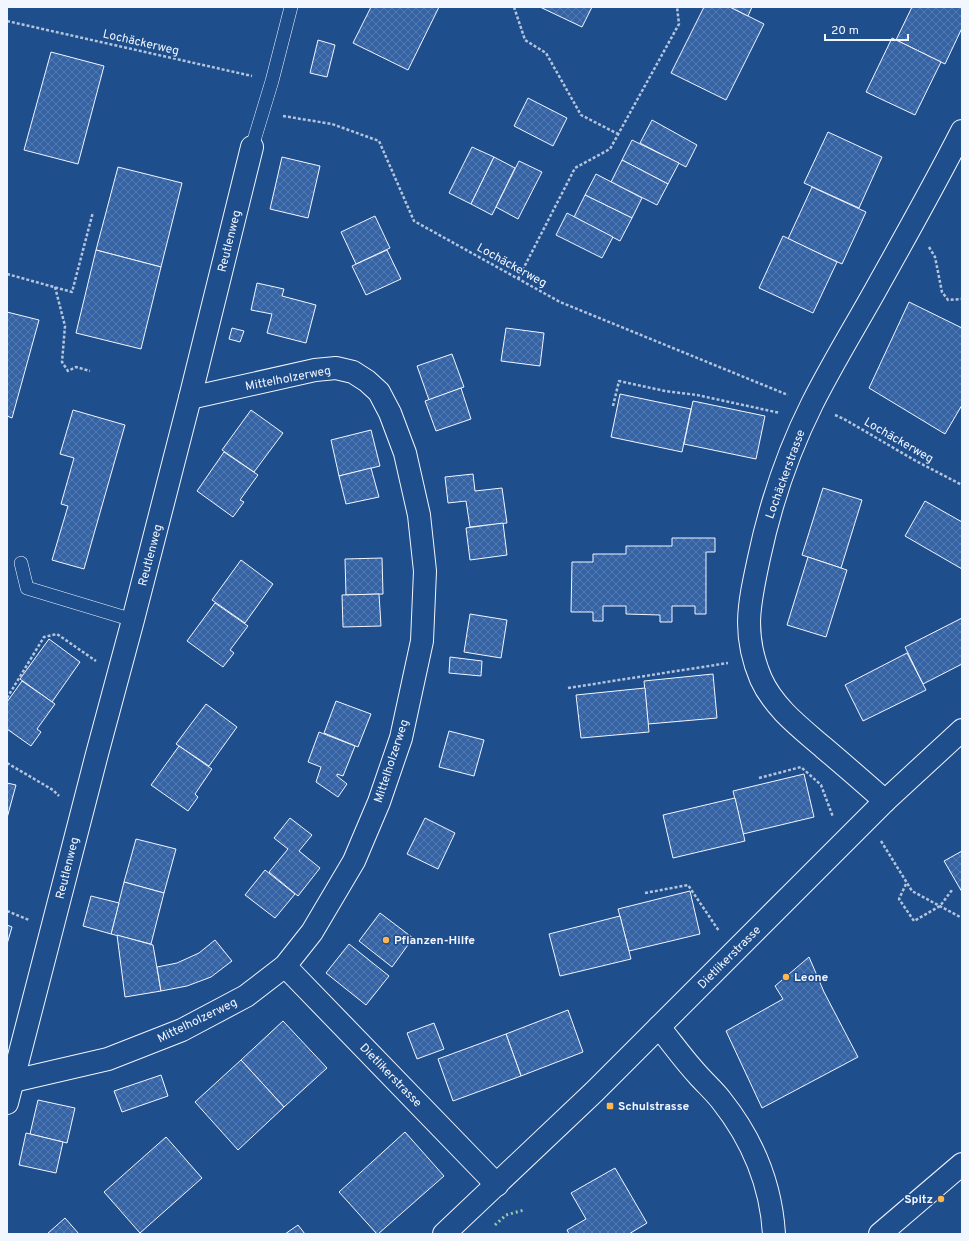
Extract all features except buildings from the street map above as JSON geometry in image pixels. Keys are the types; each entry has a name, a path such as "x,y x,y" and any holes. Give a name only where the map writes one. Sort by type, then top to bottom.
{"street":[{"name":"Lochäckerstrasse","path":"886,801 792,720 775,701 762,681 755,662 750,641 748,616 765,527 787,461 812,404 929,195 962,131"},
{"name":"Reutlenweg","path":"7,1103 10,1081 133,620 252,147"},
{"name":"Mittelholzerweg","path":"10,1081 108,1059 182,1030 246,996 285,966 312,932 354,861 379,802 401,738 422,641 425,571 419,515 404,453 390,413 379,392 367,381 353,372 336,368 315,370 190,398"},
{"name":"Dietlikerstrasse","path":"444,1234 584,1103 886,801 962,730"},
{"name":"Dietlikerstrasse","path":"285,966 497,1185"},
{"path":"659,1027 697,1074 721,1099 742,1129 756,1155 766,1186 773,1217 774,1234"},
{"path":"880,1234 962,1164"}],"lane":[{"name":"Reutlenweg","path":"252,147 272,81 291,7"},
{"path":"21,563 27,588 133,620"}],"path":[{"path":"514,7 525,40 546,53 581,115 618,134"},
{"path":"518,279 575,168 610,149 679,24 677,7"},
{"name":"Lochäckerweg","path":"7,21 272,81"},
{"name":"Lochäckerweg","path":"262,112 332,124 379,141 414,221 560,302 790,396"},
{"path":"7,274 72,292 94,212"},
{"path":"927,244 935,257 942,292 948,300 962,299"},
{"path":"55,287 65,326 62,362 68,371 76,367 90,371"},
{"path":"613,406 619,381 665,391 697,394 783,414"},
{"name":"Lochäckerweg","path":"832,414 844,419 916,461 962,485"},
{"path":"7,698 44,638 57,634 118,676"},
{"path":"568,688 733,662"},
{"path":"7,764 53,790 81,813"},
{"path":"759,778 801,767 821,785 834,821"},
{"path":"881,841 912,891 962,918"},
{"path":"906,883 899,899 914,920 940,906 952,890"},
{"path":"645,893 688,885 720,932"}],"hedge":[{"path":"495,1225 506,1215 524,1210"}],"place":[{"name":"Pflanzen-Hilfe","path":"386,940"},
{"name":"Leone","path":"786,977"},
{"name":"Schulstrasse","path":"610,1106"},
{"name":"Spitz","path":"941,1199"}]}
